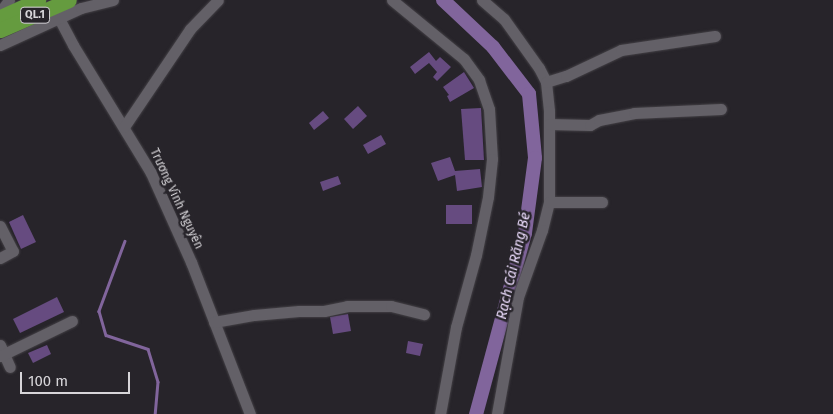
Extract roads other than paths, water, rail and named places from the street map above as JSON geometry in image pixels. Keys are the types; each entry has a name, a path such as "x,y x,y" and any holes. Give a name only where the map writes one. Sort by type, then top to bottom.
{"highway":[{"name":"QL.1","path":"0,16 38,0"},
{"name":"QL.1","path":"0,30 56,13 78,2"}],"street":[{"path":"0,1 5,0"},
{"path":"0,12 9,0"},
{"path":"78,2 112,0"},
{"path":"124,127 190,29 218,0"},
{"path":"392,0 464,59 479,80 489,109 492,159 488,197 476,255 456,327 440,414"},
{"path":"482,0 504,19 539,68 546,82 549,124 549,202 542,230 518,297 497,414"},
{"path":"0,45 56,13"},
{"name":"Trương Vĩnh Nguyên","path":"56,13 151,173 214,322 250,414"},
{"path":"546,82 566,76 621,50 715,36"},
{"path":"549,124 569,122 590,125 599,120 634,114 721,109"},
{"path":"549,202 602,202"},
{"path":"0,226 13,251 0,258"},
{"path":"214,322 254,315 324,311 347,306 391,306 424,314"},
{"path":"10,367 1,352 72,321"}],"waterway":[{"name":"Rạch Cái Răng Bé","path":"443,0 493,47 529,94 535,158 525,233 476,414"},
{"path":"125,241 99,311 106,335 148,349 158,382 155,414"}]}
